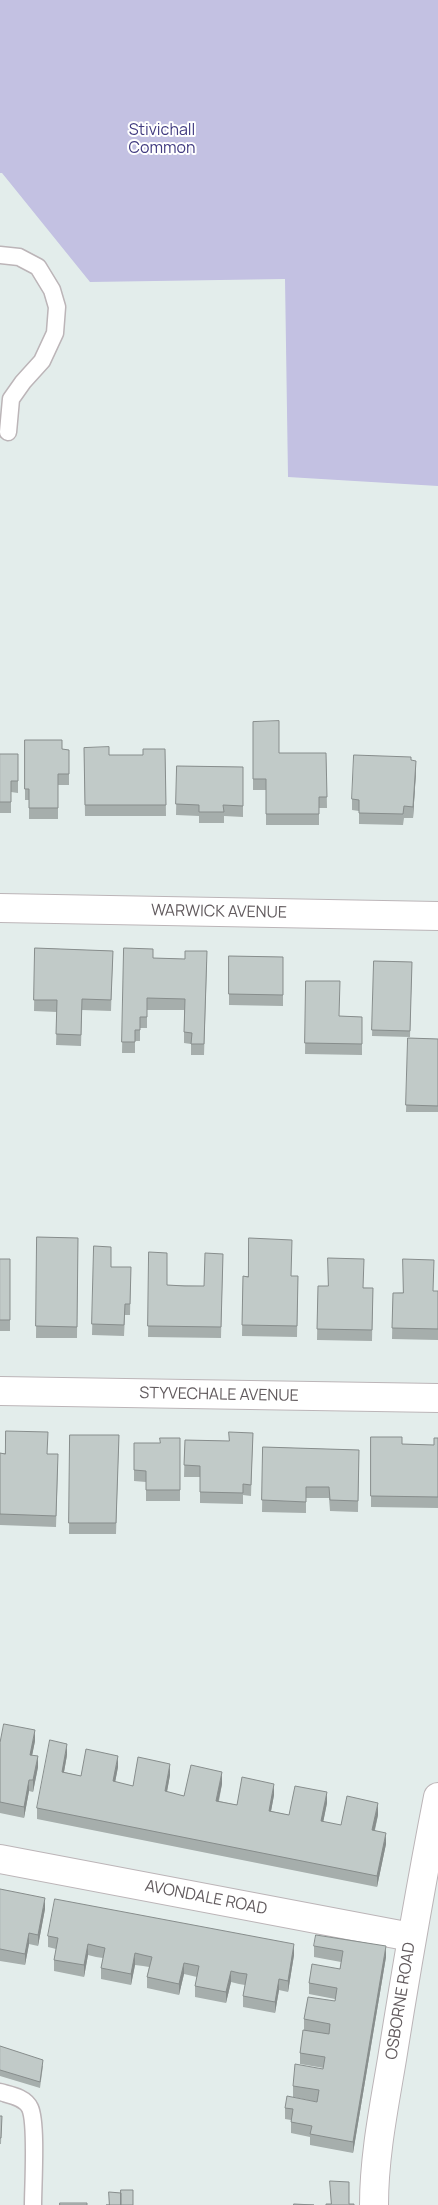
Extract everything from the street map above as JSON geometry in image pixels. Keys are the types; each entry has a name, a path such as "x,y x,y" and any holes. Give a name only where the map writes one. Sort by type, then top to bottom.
{"street":[{"name":"WARWICK AVENUE","path":"0,908 438,916"},
{"name":"STYVECHALE AVENUE","path":"0,1391 438,1398"},
{"name":"OSBORNE ROAD","path":"374,2205 376,2163 411,1937 438,1797"},
{"name":"AVONDALE ROAD","path":"0,1859 411,1937"}],"lane":[{"path":"0,255 19,257 38,267 52,290 57,307 55,332 42,361 11,399 8,432"},
{"path":"0,2092 21,2098 30,2107 33,2125 33,2205"}],"green space":[{"name":"Stivichall Common","path":"0,0 438,0 438,486 288,477 285,279 90,282 2,173 0,173"}],"building":[{"path":"279,721 279,753 326,753 327,797 319,797 319,814 266,814 266,779 253,779 253,722"},
{"path":"25,740 62,740 62,749 69,750 69,774 58,774 58,808 29,808 29,789 25,789"},
{"path":"109,747 109,755 143,755 143,749 165,749 166,805 85,805 84,748"},
{"path":"0,754 18,754 18,781 11,781 11,802 0,802"},
{"path":"354,755 411,757 411,760 416,761 413,807 404,806 403,814 359,813 359,800 352,799"},
{"path":"177,766 243,767 243,806 223,805 224,812 199,812 199,805 176,804"},
{"path":"35,948 113,951 111,1000 82,999 81,1035 56,1034 57,1000 34,1000"},
{"path":"124,948 153,949 153,958 185,959 185,951 207,951 204,1044 191,1044 192,1033 184,1032 185,999 147,998 147,1017 140,1017 140,1030 135,1030 135,1042 122,1042"},
{"path":"229,956 283,957 283,995 229,994"},
{"path":"374,961 412,962 410,1031 372,1030"},
{"path":"306,981 340,981 339,1016 362,1017 362,1044 305,1043"},
{"path":"408,1038 438,1039 438,1106 406,1105"},
{"path":"37,1237 78,1238 77,1327 36,1326"},
{"path":"249,1238 292,1240 291,1276 298,1276 297,1326 242,1325 243,1276 248,1277"},
{"path":"94,1246 111,1247 111,1267 131,1267 130,1304 125,1304 124,1325 92,1324"},
{"path":"149,1252 167,1253 167,1285 185,1286 204,1286 205,1253 223,1254 221,1327 148,1326"},
{"path":"328,1258 364,1259 363,1288 373,1288 372,1330 317,1329 318,1286 328,1286"},
{"path":"0,1259 10,1259 10,1320 0,1320"},
{"path":"403,1259 434,1260 433,1291 438,1291 438,1329 392,1328 393,1293 403,1293"},
{"path":"6,1431 48,1432 47,1454 58,1454 56,1516 0,1514 0,1453 5,1454"},
{"path":"229,1432 253,1433 251,1485 243,1484 243,1493 200,1492 200,1466 184,1465 185,1440 229,1441"},
{"path":"70,1435 119,1435 116,1523 69,1523"},
{"path":"371,1437 402,1437 402,1444 434,1445 434,1438 438,1438 438,1497 371,1496"},
{"path":"160,1438 180,1438 180,1490 146,1490 146,1471 134,1470 134,1443 160,1443"},
{"path":"263,1447 359,1450 358,1501 330,1500 329,1487 306,1487 306,1502 262,1500"},
{"path":"4,1724 35,1730 30,1755 38,1756 33,1780 29,1780 24,1807 0,1802 0,1743"},
{"path":"50,1740 67,1744 62,1772 81,1776 86,1749 118,1756 113,1781 133,1786 138,1757 170,1764 165,1791 184,1796 191,1765 222,1772 216,1801 237,1805 242,1777 274,1784 269,1811 289,1815 295,1786 327,1792 321,1821 341,1825 347,1796 378,1803 372,1830 386,1833 377,1876 37,1808"},
{"path":"0,1889 45,1898 38,1935 29,1933 25,1954 0,1949"},
{"path":"55,1899 294,1944 288,1981 279,1979 275,2002 243,1996 247,1974 231,1971 226,1992 195,1986 199,1966 184,1963 179,1984 147,1977 152,1957 135,1953 131,1974 101,1968 105,1948 88,1944 84,1965 54,1960 58,1938 48,1936"},
{"path":"316,1935 386,1946 353,2142 310,2134 312,2126 291,2122 293,2109 285,2108 287,2096 317,2102 319,2090 293,2086 295,2064 323,2069 325,2057 300,2053 303,2030 329,2034 330,2024 304,2019 308,1997 335,2001 337,1988 309,1983 312,1964 340,1969 343,1951 314,1946"},
{"path":"0,2046 43,2060 40,2082 0,2070"},
{"path":"0,2116 2,2116 1,2138 0,2138"},
{"path":"330,2181 349,2182 349,2204 354,2205 326,2205 331,2204"},
{"path":"121,2190 133,2190 133,2205 121,2205"},
{"path":"109,2192 121,2193 121,2205 109,2205"},
{"path":"60,2203 87,2203 87,2205 60,2205"}]}
